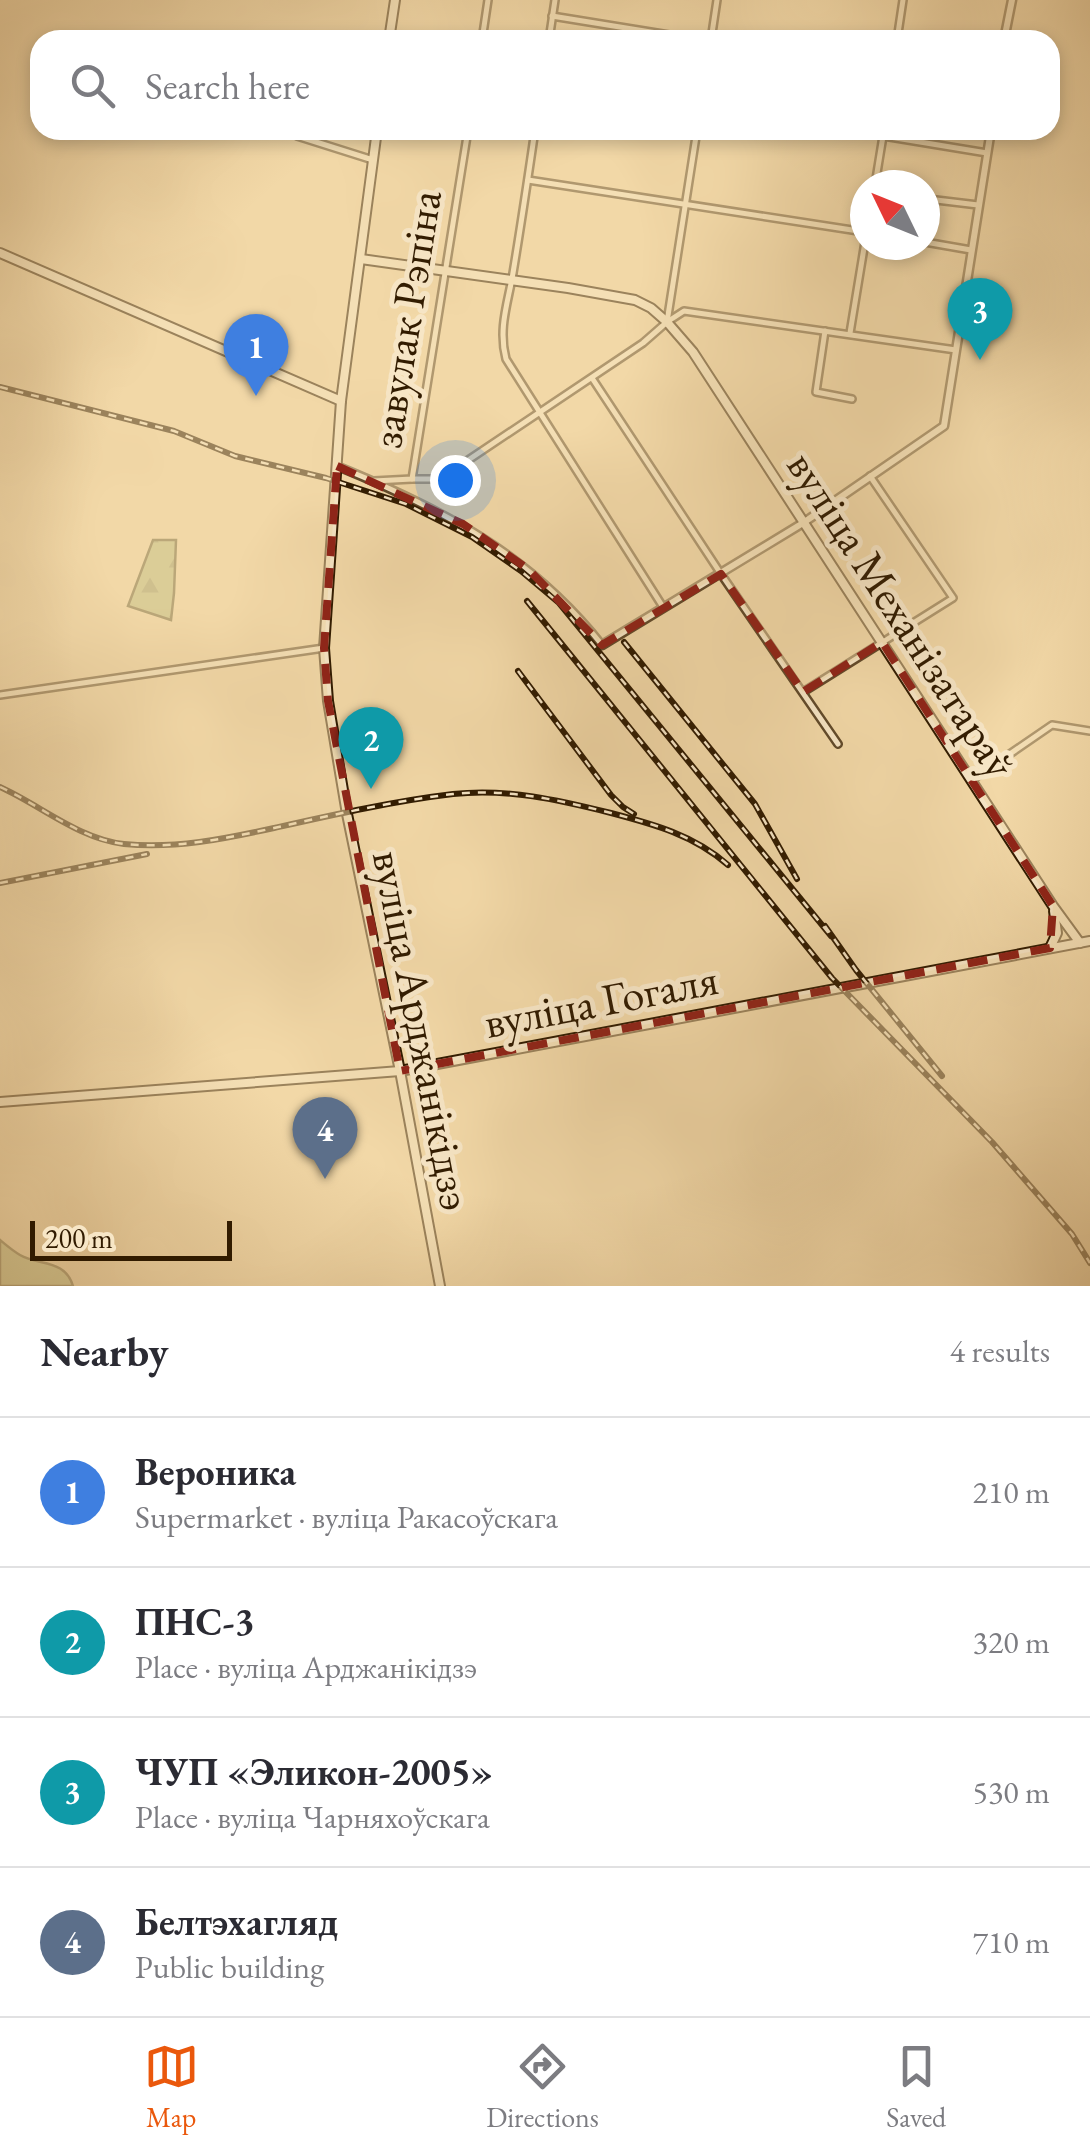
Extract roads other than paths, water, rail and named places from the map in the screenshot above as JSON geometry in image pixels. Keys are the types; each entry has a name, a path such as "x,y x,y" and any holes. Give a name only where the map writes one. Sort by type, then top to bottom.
{"main road":[{"path":"390,30 395,0"},
{"name":"вуліца Арджанікідзэ","path":"376,140 341,401 324,648 328,701 347,814 440,1286"},
{"path":"0,253 341,401"},
{"path":"360,259 635,300 667,322"},
{"name":"вуліца Механізатараў","path":"667,322 693,352 1053,906 1085,942"},
{"path":"1050,948 1057,933 1053,906"},
{"name":"вуліца Гогаля","path":"0,1102 400,1072 1085,942"}],"street":[{"path":"484,30 488,0"},
{"path":"550,30 555,0"},
{"path":"712,30 717,0"},
{"path":"898,30 901,0"},
{"path":"1006,30 1012,0"},
{"path":"552,16 638,30"},
{"path":"310,140 374,160"},
{"name":"завулак Рэпіна","path":"374,481 412,479 466,140"},
{"path":"534,140 503,316 506,359 662,607"},
{"path":"667,322 695,140"},
{"path":"877,170 882,140"},
{"path":"922,140 988,152"},
{"path":"337,466 452,518 528,568 562,599 602,645 803,523 944,426 990,140"},
{"path":"528,180 850,230"},
{"path":"940,201 978,205"},
{"path":"940,245 971,250"},
{"path":"850,334 862,260"},
{"path":"412,479 440,478 592,378 684,311 956,350"},
{"path":"825,330 816,392 852,399"},
{"path":"592,378 838,744"},
{"path":"803,692 953,598 870,476"},
{"path":"0,695 324,648"},
{"path":"972,780 1052,726 1090,731"}],"railway":[{"path":"0,387 174,431 235,456 326,478 406,504 472,537 559,603 831,936"},
{"path":"527,601 832,978 992,1142 1072,1234 1090,1263"},
{"path":"624,642 755,804 797,879"},
{"path":"518,671 611,795 634,814"},
{"path":"0,787 91,836 143,845 218,839 431,797 473,793 533,796 658,826 687,838 728,865"},
{"path":"0,883 147,854"},
{"path":"825,926 942,1076"}],"place":[{"name":"ЧУП «Эликон-2005»","path":"980,360"},
{"name":"Вероника","path":"256,396"},
{"name":"ПНС-3","path":"371,789"},
{"name":"Белтэхагляд","path":"325,1179"}]}
